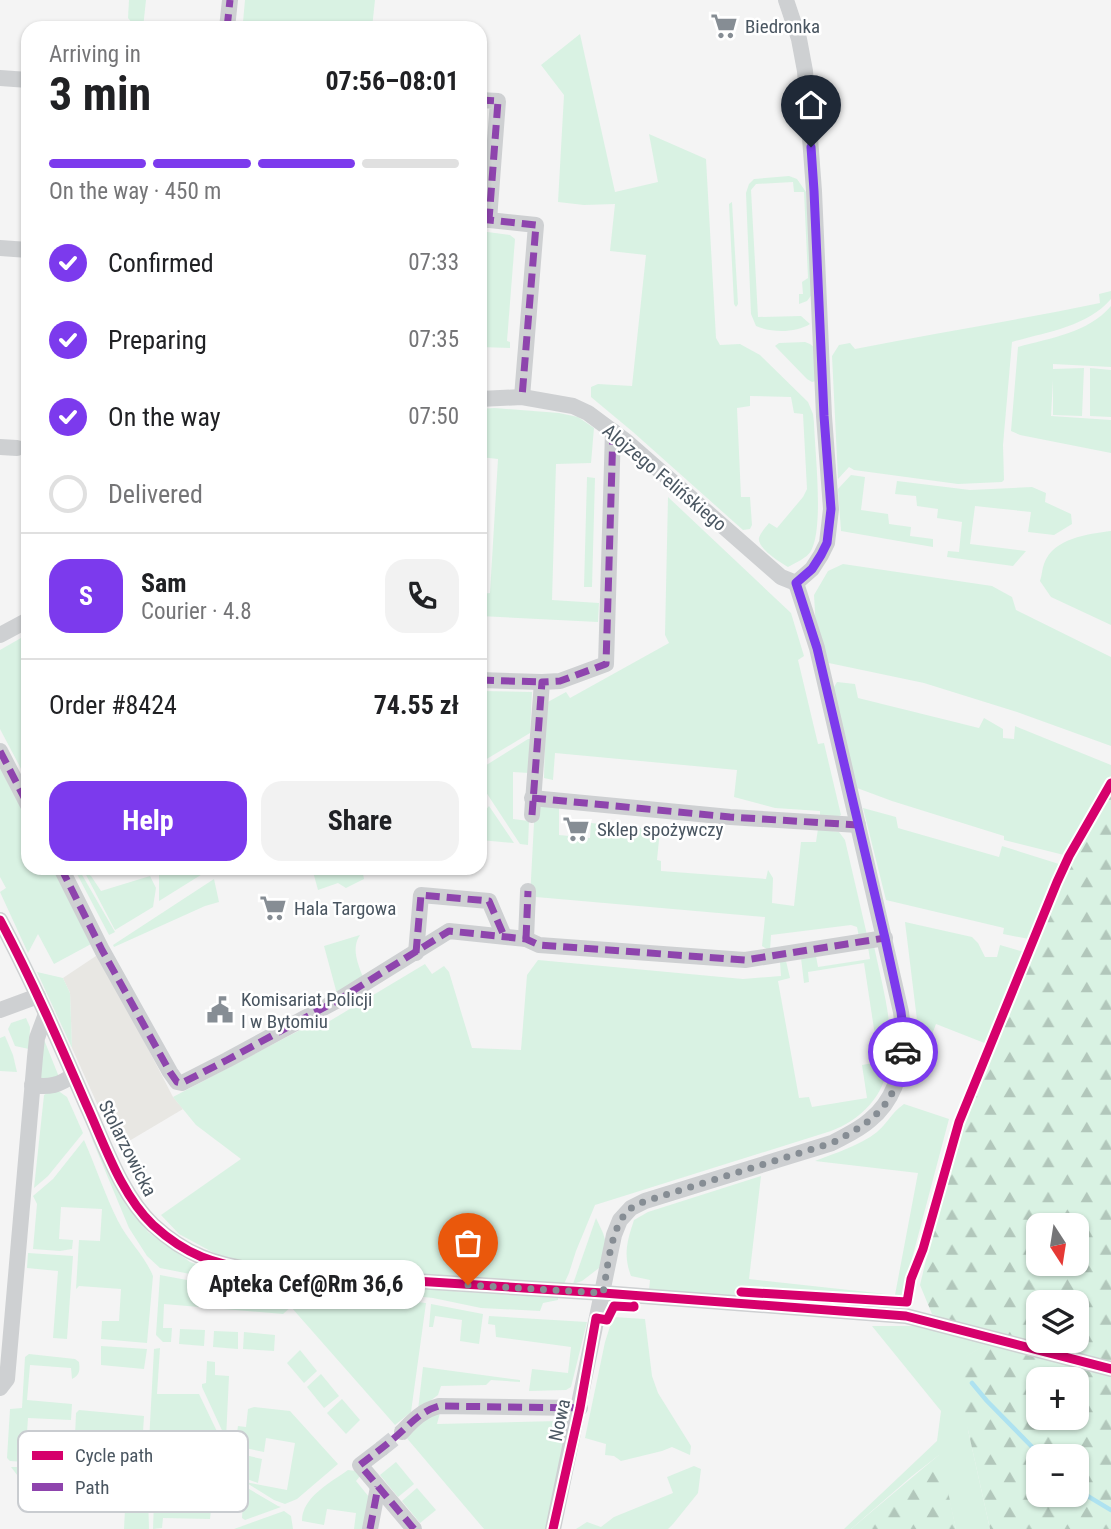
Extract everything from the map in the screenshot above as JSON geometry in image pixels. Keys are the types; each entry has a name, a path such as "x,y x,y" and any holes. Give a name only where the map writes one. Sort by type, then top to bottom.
{"street":[{"path":"228,21 230,0"},
{"path":"603,1293 614,1235 620,1220 631,1208 655,1198 832,1143 853,1132 883,1108 894,1091 902,1060 904,1037 901,1012 885,938 817,648 796,583 812,569 827,543 831,509 805,71 799,39 786,0"},
{"path":"487,100 498,101 487,194"},
{"path":"487,220 536,225 522,397"},
{"path":"0,248 21,250"},
{"name":"Alojzego Felińskiego","path":"487,399 522,397 573,406 588,413 613,431 781,578 796,583"},
{"path":"487,680 560,681 606,664 613,431"},
{"path":"0,447 17,448"},
{"path":"0,635 21,624"},
{"path":"532,815 542,682"},
{"path":"0,751 21,792"},
{"path":"533,797 730,817 858,825"},
{"path":"64,875 102,950 170,1072 177,1082 182,1083 338,1000 449,931 526,939 539,945 745,960 885,938"},
{"path":"526,939 528,891"},
{"path":"416,953 421,895 489,901 503,936"},
{"name":"Stolarzowicka","path":"0,920 38,996 115,1167 138,1209 174,1242 200,1257 224,1266 258,1271 905,1316 1111,1369"},
{"path":"0,1010 38,996"},
{"path":"0,1388 7,1379 37,1038 46,1014"},
{"path":"32,1085 53,1086 73,1075"},
{"name":"Nowa","path":"553,1529 603,1293"},
{"path":"402,1432 413,1420 439,1406 580,1408"},
{"path":"381,1448 360,1465 414,1529"},
{"path":"370,1529 378,1487"}],"shaded area":[{"path":"99,954 173,1097 183,1109 119,1147 72,1048 70,993 63,978"}],"green space":[{"path":"129,0 146,0 144,21 130,21 128,18"},
{"path":"245,0 375,0 373,21 243,21"},
{"path":"580,34 615,192 658,182 649,134 706,159 716,338 720,345 740,344 760,355 808,402 813,414 818,489 815,540 809,554 788,567 765,550 759,538 769,523 777,528 807,489 803,414 794,413 791,397 750,396 750,406 737,408 741,497 750,497 752,525 750,529 743,530 591,397 591,387 598,384 632,386 646,255 610,251 615,204 558,202 564,95 541,65"},
{"path":"789,176 797,179 806,192 813,293 807,301 799,304 799,294 803,294 802,282 808,278 804,192 794,192 793,182 756,184 751,190 758,317 801,316 810,324 798,329 776,331 756,326 751,314 746,193 754,179"},
{"path":"732,202 738,304 736,307 729,204"},
{"path":"487,232 510,235 515,239 507,341 510,342 510,348 487,347"},
{"path":"1111,291 1111,299 1090,316 1065,327 1012,342 1002,482 958,484 854,470 849,467 838,479 832,356 839,345 850,343 855,349 1100,303 1099,294"},
{"path":"1111,306 1111,367 1053,364 1053,369 1084,368 1082,416 1053,415 1053,380 1051,416 1111,420 1111,453 1011,431 1018,347 1080,328 1091,323"},
{"path":"805,342 815,348 816,381 812,382 775,346 779,343"},
{"path":"1090,368 1111,370 1111,417 1090,416"},
{"path":"487,408 559,413 578,417 594,428 591,463 556,464 552,600 599,603 598,622 487,616 498,459 487,458"},
{"path":"851,475 865,477 861,510 888,514 889,524 911,527 910,536 933,539 933,547 841,531 838,489"},
{"path":"587,477 595,478 592,587 584,587"},
{"path":"897,481 970,490 1032,487 1046,493 1045,502 1071,514 1072,524 1054,535 1028,532 1031,512 975,506 970,544 1026,551 1013,566 947,557 948,551 959,552 962,522 937,518 938,509 917,506 916,496 895,494"},
{"path":"668,497 791,613 804,656 798,660 818,744 824,743 841,815 836,818 820,816 820,811 775,808 734,797 737,770 555,753 553,780 544,778 546,703 566,692 570,698 669,643 665,635"},
{"path":"1111,531 1111,625 1051,597 1040,581 1044,564 1055,548 1072,539"},
{"path":"843,564 992,586 1012,597 1016,610 1111,657 1111,746 1017,712 924,683 824,662 816,630 814,595 828,571"},
{"path":"21,638 21,769 0,729 0,650"},
{"path":"837,682 855,684 858,698 979,728 984,718 1003,729 1003,738 1014,739 1015,726 1111,765 1111,776 1064,855 1004,840 1004,836 857,788 831,692"},
{"path":"487,691 532,692 530,733 487,759"},
{"path":"530,739 529,773 513,772 513,819 529,821 528,845 520,844 487,794 487,765"},
{"path":"0,768 21,808 21,875 57,875 93,943 54,964 38,934 28,953 0,892 6,888 0,877"},
{"path":"1111,787 1111,1529 990,1529 957,1371 965,1357 986,1344 989,1334 932,1314 920,1285 959,1122 1067,860"},
{"path":"535,804 559,806 559,835 590,838 591,823 660,830 657,860 661,861 661,871 766,879 768,870 773,878 772,903 794,906 801,842 816,842 818,829 839,832 845,840 867,935 859,937 857,927 851,925 771,935 770,951 762,946 765,917 536,897 533,926 530,898"},
{"path":"489,806 514,843 487,841"},
{"path":"863,808 896,817 898,828 999,857 1002,846 1059,864 1029,939 1003,934 1004,928 886,900"},
{"path":"78,875 82,875 115,932 109,935"},
{"path":"86,875 91,876 101,891 150,876 156,888 153,907 115,930"},
{"path":"159,875 201,875 159,901"},
{"path":"314,875 363,875 364,879 346,888 338,883 318,890"},
{"path":"214,879 219,902 114,947 113,945"},
{"path":"905,922 972,937 985,957 997,957 1000,945 1024,952 987,1044 936,1024 916,1076 911,1074 918,1028"},
{"path":"360,935 356,951 363,977 337,994 324,946"},
{"path":"874,946 890,1041 889,1064 882,1085 870,1104 851,1121 831,1131 595,1205 564,1284 242,1261 216,1254 179,1234 161,1215 241,1159 196,1125 173,1097 321,1019 328,1022 425,964 432,974 444,966 449,972 472,1048 521,1050 527,975 538,960 743,979 781,976 780,962 786,961 790,978 778,981 799,1098 809,1097 812,1107 867,1098 862,1065 879,1062 864,963 808,972 809,982 804,983 801,958 816,956 818,967 870,959 868,947"},
{"path":"37,972 63,978 70,993 72,1048"},
{"path":"26,1018 30,1027 29,1049 15,1046 8,1029 11,1023"},
{"path":"5,1036 17,1072 0,1071 0,1038"},
{"path":"42,1038 45,1042 59,1077 40,1080"},
{"path":"57,1090 67,1097 83,1133 48,1176 34,1188 44,1095"},
{"path":"904,1104 949,1119 899,1308 649,1290 650,1280 631,1276 627,1248 634,1220 648,1212 761,1176 749,1279 895,1295 918,1173 815,1161 870,1137"},
{"path":"89,1132 124,1200 148,1232 190,1262 221,1273 272,1279 558,1300 543,1303 540,1311 481,1308 433,1298 272,1282 220,1280 160,1268 147,1256 129,1228"},
{"path":"84,1140 118,1221 153,1276 147,1343 101,1339 102,1321 119,1321 121,1289 79,1286 76,1289 79,1240 100,1241 102,1209 61,1207 59,1239 73,1240 72,1249 33,1249 37,1204 33,1196 53,1179"},
{"path":"596,1218 607,1246 599,1268 582,1281 573,1284"},
{"path":"28,1253 73,1256 67,1339 53,1338 58,1271 27,1268"},
{"path":"160,1275 230,1288 365,1296 426,1303 411,1412 395,1425 291,1307 283,1314 164,1304 163,1328 172,1328 171,1342 163,1342 156,1335"},
{"path":"431,1304 483,1314 479,1344 460,1341 462,1320 435,1316 433,1327 429,1327"},
{"path":"489,1316 587,1322 571,1387 566,1390 529,1391 532,1369 568,1373 571,1347 496,1337 495,1325 488,1324"},
{"path":"613,1317 645,1319 652,1376 658,1393 691,1446 690,1455 672,1447 621,1461 614,1456 605,1455 606,1444 585,1438 605,1342"},
{"path":"872,1326 914,1326 986,1344 966,1357 968,1430 990,1529 956,1529 939,1455 851,1529 844,1529 937,1441 941,1411"},
{"path":"180,1329 205,1330 204,1346 179,1344"},
{"path":"214,1331 238,1332 238,1349 213,1347"},
{"path":"244,1332 275,1335 274,1351 243,1349"},
{"path":"101,1346 147,1349 144,1369 101,1365"},
{"path":"160,1348 157,1394 199,1394 217,1431 150,1431 154,1349"},
{"path":"300,1350 317,1371 304,1383 287,1363"},
{"path":"29,1354 75,1359 79,1362 79,1372 72,1379 71,1368 30,1365 27,1400 72,1404 71,1420 28,1418 27,1431 18,1431 18,1462 10,1461 7,1458 10,1409 22,1408 25,1357"},
{"path":"207,1361 215,1362 215,1375 229,1376 226,1431 222,1431 202,1387 202,1384 206,1383"},
{"path":"423,1367 520,1382 491,1380 486,1385 441,1386 438,1395 418,1410"},
{"path":"321,1374 339,1396 324,1408 307,1387"},
{"path":"342,1399 360,1420 346,1434 327,1413"},
{"path":"254,1407 290,1411 338,1464 297,1499 285,1504 274,1500 248,1483 287,1490 295,1443 266,1438 264,1452 248,1449 248,1431 237,1431 238,1426 246,1427 248,1409"},
{"path":"79,1410 144,1416 143,1431 75,1431 76,1413"},
{"path":"559,1411 568,1420 546,1529 484,1529 405,1436 422,1419 440,1413 437,1424 558,1421"},
{"path":"940,1454 956,1529 851,1529"},
{"path":"248,1456 262,1459 258,1483 248,1480"},
{"path":"396,1462 414,1484 398,1497 380,1475"},
{"path":"694,1466 701,1469 698,1493 668,1529 576,1529 587,1522 601,1527 614,1517 673,1493 667,1477"},
{"path":"11,1467 18,1467 18,1476"},
{"path":"348,1470 361,1475 356,1481 369,1497 364,1529 354,1529 356,1513 327,1509 324,1525 302,1521 303,1512 312,1498"},
{"path":"248,1488 281,1507 245,1520 242,1518 242,1512 248,1512"},
{"path":"417,1488 436,1510 420,1523 402,1501"},
{"path":"284,1511 291,1516 293,1529 234,1529"},
{"path":"125,1512 148,1512 149,1529 124,1529"},
{"path":"154,1512 211,1512 210,1519 163,1518 162,1528 153,1529"}],"waterway":[{"path":"972,1383 1029,1444"},
{"path":"1089,1497 1111,1510"}],"tunnel":[{"path":"381,1449 402,1432"}],"marked path":[{"path":"228,21 230,0"},
{"path":"487,100 498,101 489,220"},
{"path":"487,220 536,225 522,397"},
{"path":"532,815 542,682 560,681 606,664 613,431"},
{"path":"487,680 542,682"},
{"path":"0,751 21,792"},
{"path":"532,798 730,817 858,825"},
{"path":"64,875 102,950 170,1072 177,1082 182,1083 338,1000 449,931 526,939 539,945 745,960 885,938"},
{"path":"526,939 528,891"},
{"path":"416,953 421,895 489,901 504,936"},
{"path":"414,1529 360,1465 418,1417 439,1406 580,1408"},
{"path":"370,1529 378,1487"}],"cycle path":[{"path":"741,1292 907,1302 911,1279 923,1249 959,1122 1057,882 1111,783"},
{"path":"0,920 45,1011 122,1184 142,1213 165,1236 214,1262 258,1271 906,1316 1111,1369"},
{"path":"553,1529 580,1408 596,1318 607,1320 614,1306 634,1306"}],"way so far":[{"path":"468,1285 603,1293 614,1235 620,1220 631,1208 645,1201 832,1143 853,1132 870,1121 894,1091 903,1052"}],"place":[{"name":"Biedronka","path":"724,26"},
{"name":"Sklep spożywczy","path":"576,829"},
{"name":"Hala Targowa","path":"273,908"},
{"name":"Komisariat Policji I w Bytomiu","path":"220,1010"},
{"name":"Apteka Cef@Rm 36,6","path":"468,1285"}],"route":[{"path":"811,147 831,509 827,543 812,569 796,583 817,648 885,938 901,1012 903,1052"}]}
